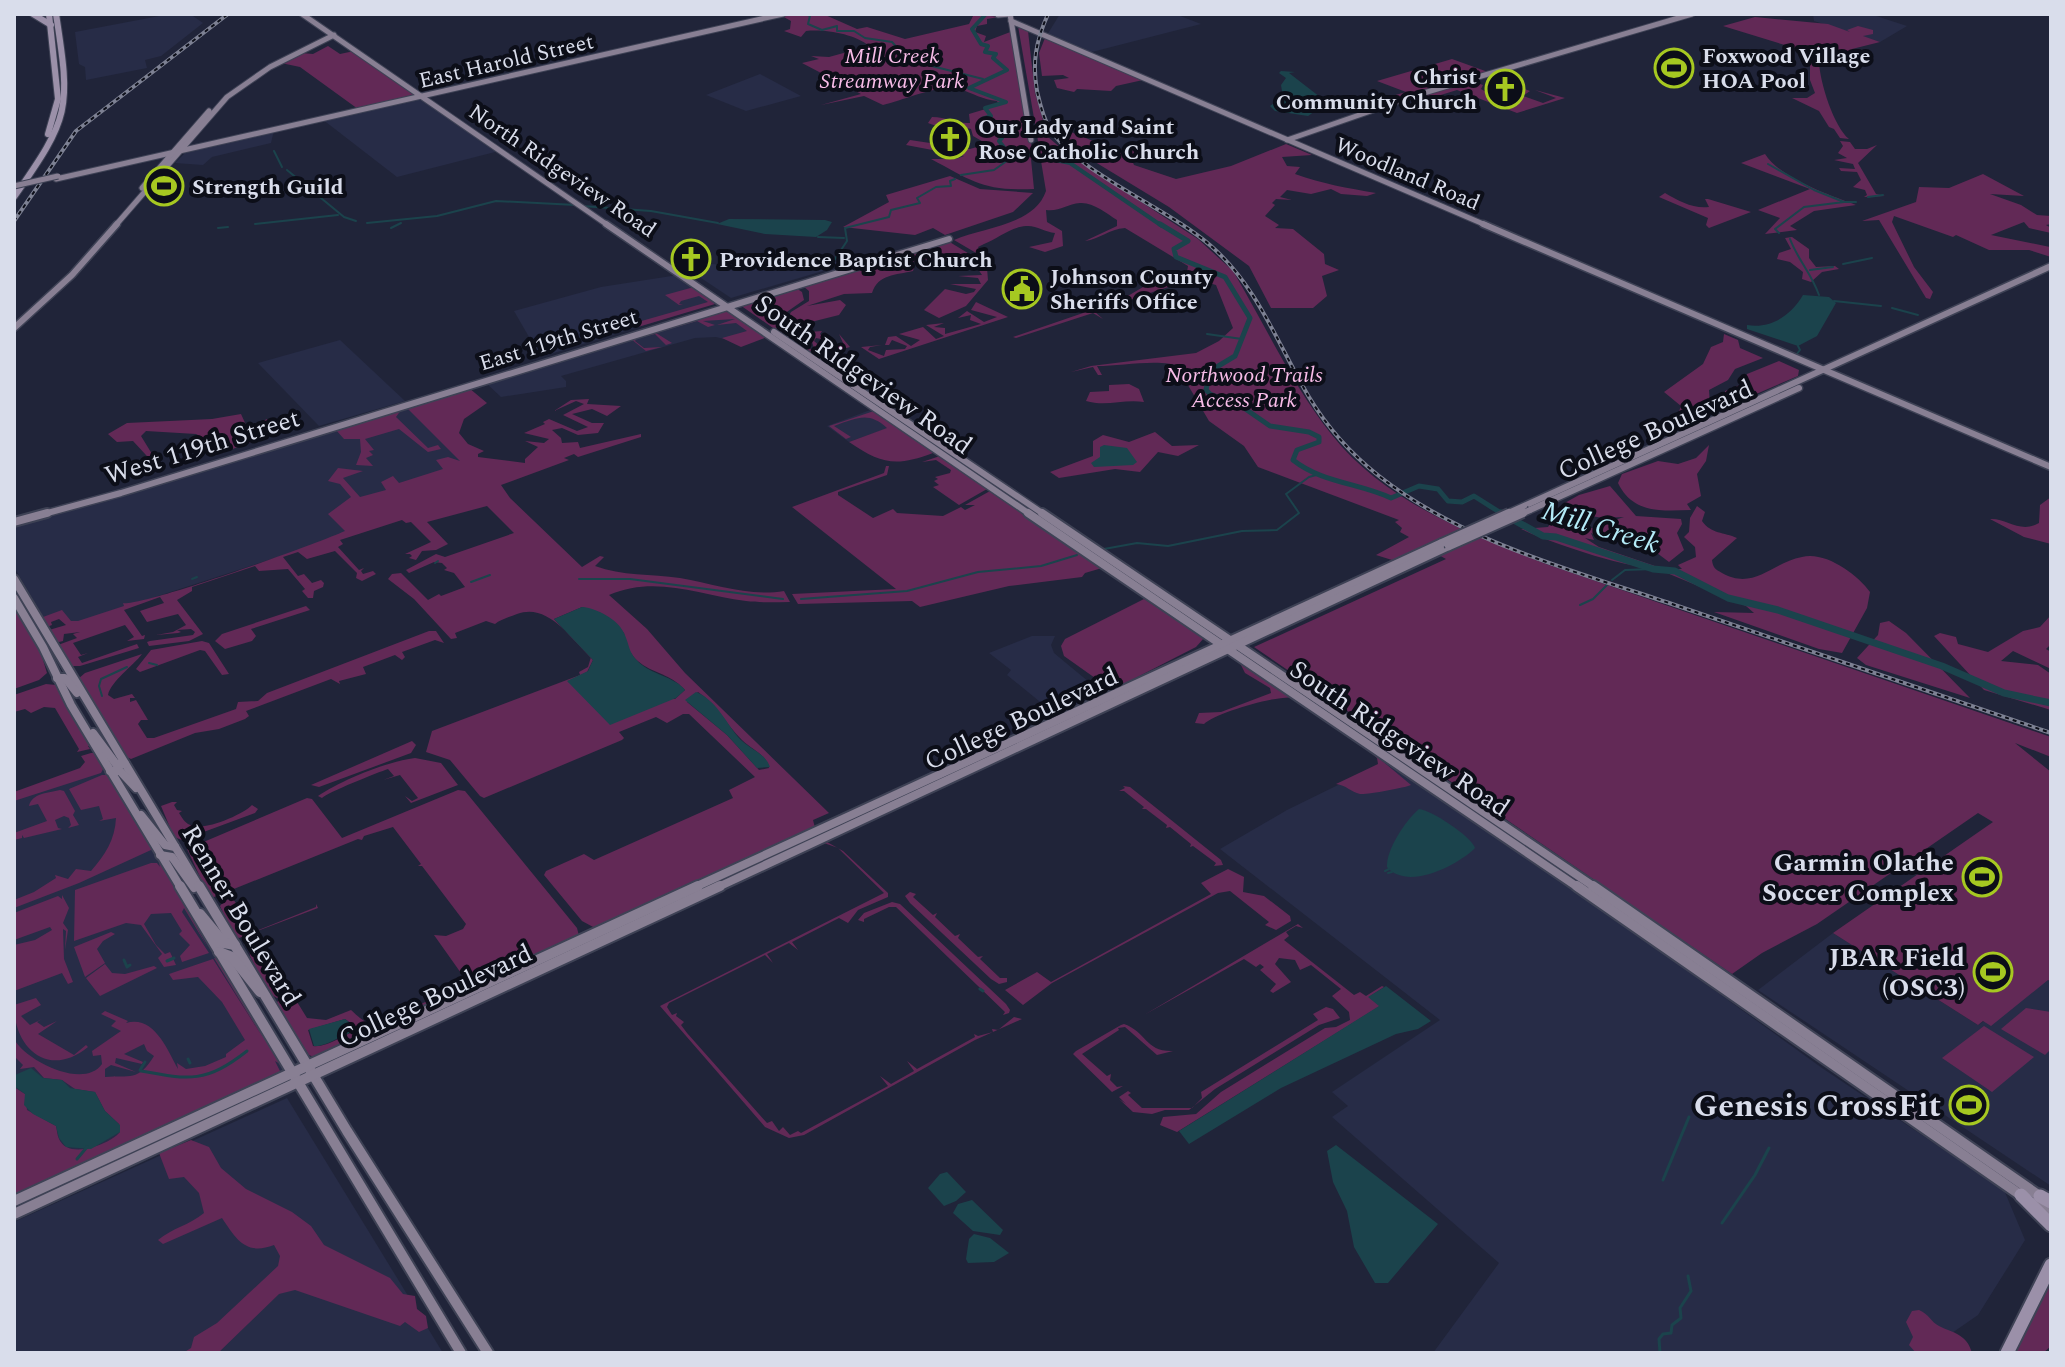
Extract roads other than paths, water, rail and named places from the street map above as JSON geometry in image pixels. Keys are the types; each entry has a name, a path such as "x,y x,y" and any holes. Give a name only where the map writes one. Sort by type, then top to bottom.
{"highway":[{"path":"33,14 54,24"},
{"path":"14,197 51,142 63,115 66,94 54,24 49,14"},
{"path":"14,187 47,135 57,109 54,24 58,14"},
{"path":"2021,1195 2051,1225"},
{"path":"2007,1353 2051,1265"}],"main road":[{"name":"North Ridgeview Road","path":"305,14 728,304"},
{"name":"East Harold Street","path":"177,151 783,14"},
{"path":"1285,139 1692,14"},
{"path":"998,15 1013,20"},
{"path":"1013,20 1033,140 1013,20"},
{"name":"Woodland Road","path":"1013,20 2051,469"},
{"path":"14,327 68,275 165,160 189,142 231,94 270,67 334,34"},
{"path":"14,327 66,281 220,99 268,66 334,34"},
{"name":"East Harold Street","path":"177,151 282,127"},
{"path":"189,142 198,145"},
{"path":"141,160 177,151"},
{"path":"14,187 177,151"},
{"path":"57,177 159,157 165,160"},
{"name":"East 119th Street","path":"400,405 947,238"},
{"name":"College Boulevard","path":"14,1214 1228,642 2051,268"},
{"name":"South Ridgeview Road","path":"728,304 1228,642 2048,1204"},
{"name":"West 119th Street","path":"14,520 400,405"},
{"name":"Renner Boulevard","path":"14,579 311,1072 488,1353"},
{"name":"Renner Boulevard","path":"14,598 131,807 461,1353"},
{"name":"South Ridgeview Road","path":"1228,642 2021,1195 2048,1204"},
{"path":"43,647 61,672 71,673"},
{"path":"57,678 65,678 89,704"},
{"path":"81,722 89,727 116,764 125,764"},
{"path":"110,771 120,771 143,793"},
{"path":"131,807 138,810 165,845 175,847"},
{"path":"160,855 171,857 206,898"},
{"path":"191,906 224,943 235,945"},
{"path":"219,952 232,957 267,998"},
{"name":"College Boulevard","path":"14,1201 296,1079"}],"waterway":[{"path":"806,14 810,16 808,24 822,30 837,26 837,31 854,31 865,38 892,42 900,51 924,57 920,63 983,79"},
{"name":"Mill Creek","path":"986,14 972,29 981,44 988,46 985,52 996,54 993,58 1007,70 969,88 1006,102 985,108 991,116 982,119 983,125 1002,138 999,141 1006,150 1070,163 1162,226"},
{"path":"274,151 282,167"},
{"path":"961,175 994,170 1018,153"},
{"path":"1768,164 1814,190 1844,202 1804,207 1775,229 1779,233"},
{"path":"287,170 344,217 356,221"},
{"path":"833,262 847,241 845,228 889,217 891,210 920,203 917,198 936,187 951,186 950,181 955,179"},
{"path":"1868,197 1883,195"},
{"path":"367,223 437,216 496,201 576,205"},
{"path":"1845,202 1856,202"},
{"path":"582,206 651,211 718,223"},
{"path":"255,224 338,215"},
{"path":"391,228 401,223"},
{"name":"Mill Creek","path":"1160,224 1188,241 1174,249 1176,257 1225,277 1250,318 1235,356 1210,371 1206,390 1210,394 1244,408 1270,426 1309,432 1319,437 1319,442 1297,450 1293,460 1316,474 1391,498 1419,486 1438,489 1448,501 1462,502 1474,496 1504,515"},
{"path":"218,228 228,227"},
{"path":"818,237 844,238"},
{"path":"1790,239 1819,295"},
{"path":"1843,264 1872,258"},
{"path":"1810,270 1833,267"},
{"path":"1834,301 1881,306"},
{"path":"1892,308 1918,315"},
{"path":"1207,334 1242,339"},
{"path":"1796,355 1800,350 1798,346"},
{"path":"1104,549 1137,543 1168,546 1242,531 1277,530 1299,513 1286,494 1309,477 1320,474"},
{"name":"Mill Creek","path":"1501,513 1543,536 1556,537 1653,569 1675,571 1728,598 1778,610 1942,666 2004,693 2051,703"},
{"path":"801,599 907,591 978,572 1041,566 1077,555"},
{"path":"1612,580 1625,570 1653,569"},
{"path":"471,582 490,575"},
{"path":"192,579 197,577"},
{"path":"579,579 630,579 783,599"},
{"path":"1580,605 1593,599 1607,585"},
{"path":"149,663 157,665"},
{"path":"102,696 99,686 101,679 127,667"},
{"path":"1385,871 1389,869"},
{"path":"1388,873 1392,872"},
{"path":"167,961 174,958"},
{"path":"124,960 127,967 130,965"},
{"path":"141,1071 185,1077 208,1074 247,1051"},
{"path":"188,1059 190,1063"},
{"path":"140,1070 145,1062"},
{"path":"1663,1180 1689,1117"},
{"path":"77,1159 87,1147"},
{"path":"1722,1223 1755,1175 1769,1148"},
{"path":"1660,1353 1659,1339 1663,1334 1671,1333 1672,1325 1681,1318 1680,1308 1691,1291 1688,1276"}],"railway":[{"path":"14,221 76,131 228,14"},
{"path":"1048,14 1038,43 1035,71 1037,91 1050,129 1081,161 1193,232 1227,262 1266,317 1324,419 1349,449 1379,476 1446,519 1520,552 2051,733"}],"place":[{"name":"Foxwood Village HOA Pool","path":"1674,68"},
{"name":"Christ Community Church","path":"1505,89"},
{"name":"Our Lady and Saint Rose Catholic Church","path":"950,139"},
{"name":"Strength Guild","path":"164,186"},
{"name":"Providence Baptist Church","path":"691,259"},
{"name":"Johnson County Sheriffs Office","path":"1022,289"},
{"name":"Garmin Olathe Soccer Complex","path":"1982,877"},
{"name":"JBAR Field (OSC3)","path":"1993,972"},
{"name":"Genesis CrossFit","path":"1969,1105"}],"park label":[{"name":"Mill Creek Streamway Park","path":"892,68"},
{"name":"Northwood Trails Access Park","path":"1244,386"}]}
